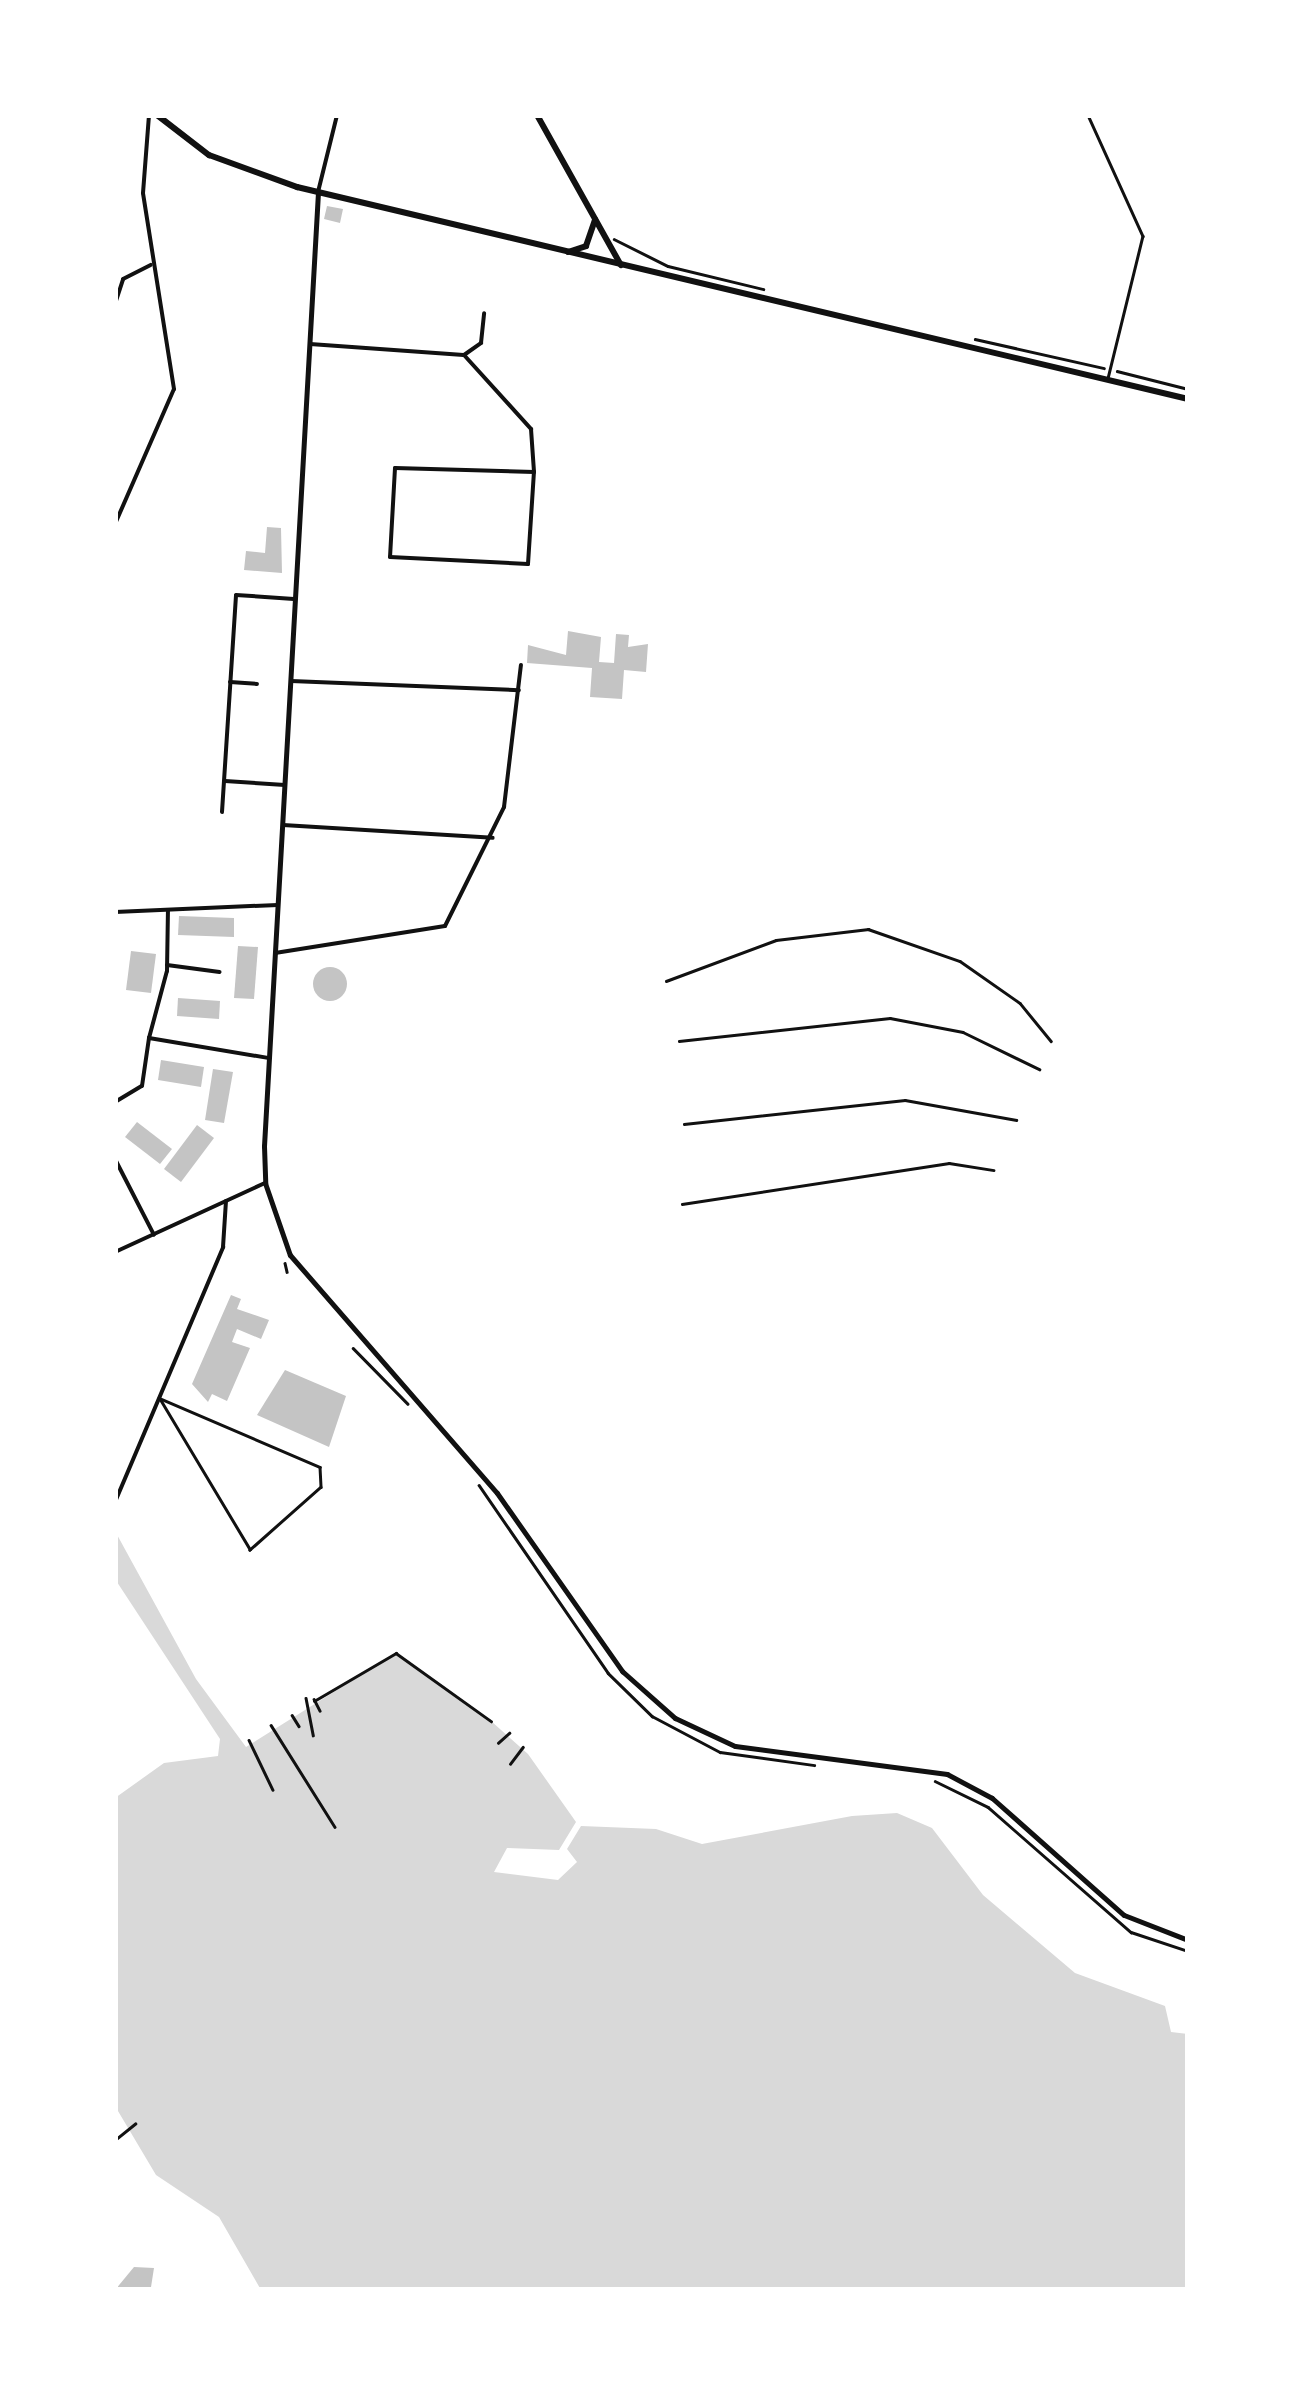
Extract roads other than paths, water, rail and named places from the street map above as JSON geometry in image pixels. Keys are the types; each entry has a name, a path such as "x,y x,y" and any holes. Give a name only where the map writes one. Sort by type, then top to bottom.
{"main road":[{"path":"156,115 209,155 318,192 1188,399"},
{"path":"537,115 622,266"},
{"path":"567,253 586,246 596,216"}],"street":[{"path":"115,524 174,390 150,264 149,115"},
{"path":"338,115 318,192 265,1183 308,1283 487,1481 649,1697 735,1746 947,1774 992,1798 1124,1914 1188,1940"},
{"path":"115,304 123,279 150,264"},
{"path":"308,344 464,355 481,342 484,313"},
{"path":"464,355 528,423 534,472 528,564 390,557 395,468 534,472"},
{"path":"222,812 236,595 296,599"},
{"path":"275,953 445,926 493,838 513,770 520,666"},
{"path":"291,680 519,690"},
{"path":"230,682 257,684"},
{"path":"224,781 285,785"},
{"path":"283,824 493,838"},
{"path":"115,912 278,905"},
{"path":"115,1102 142,1086 167,965 168,909"},
{"path":"167,965 220,972"},
{"path":"149,1038 269,1058"},
{"path":"115,1159 154,1234"},
{"path":"115,1252 265,1183"},
{"path":"115,1502 223,1247 226,1202"}],"lane":[{"path":"1088,115 1143,230 1108,380"},
{"path":"160,1398 320,1467 321,1487 250,1550 160,1398"}]}
